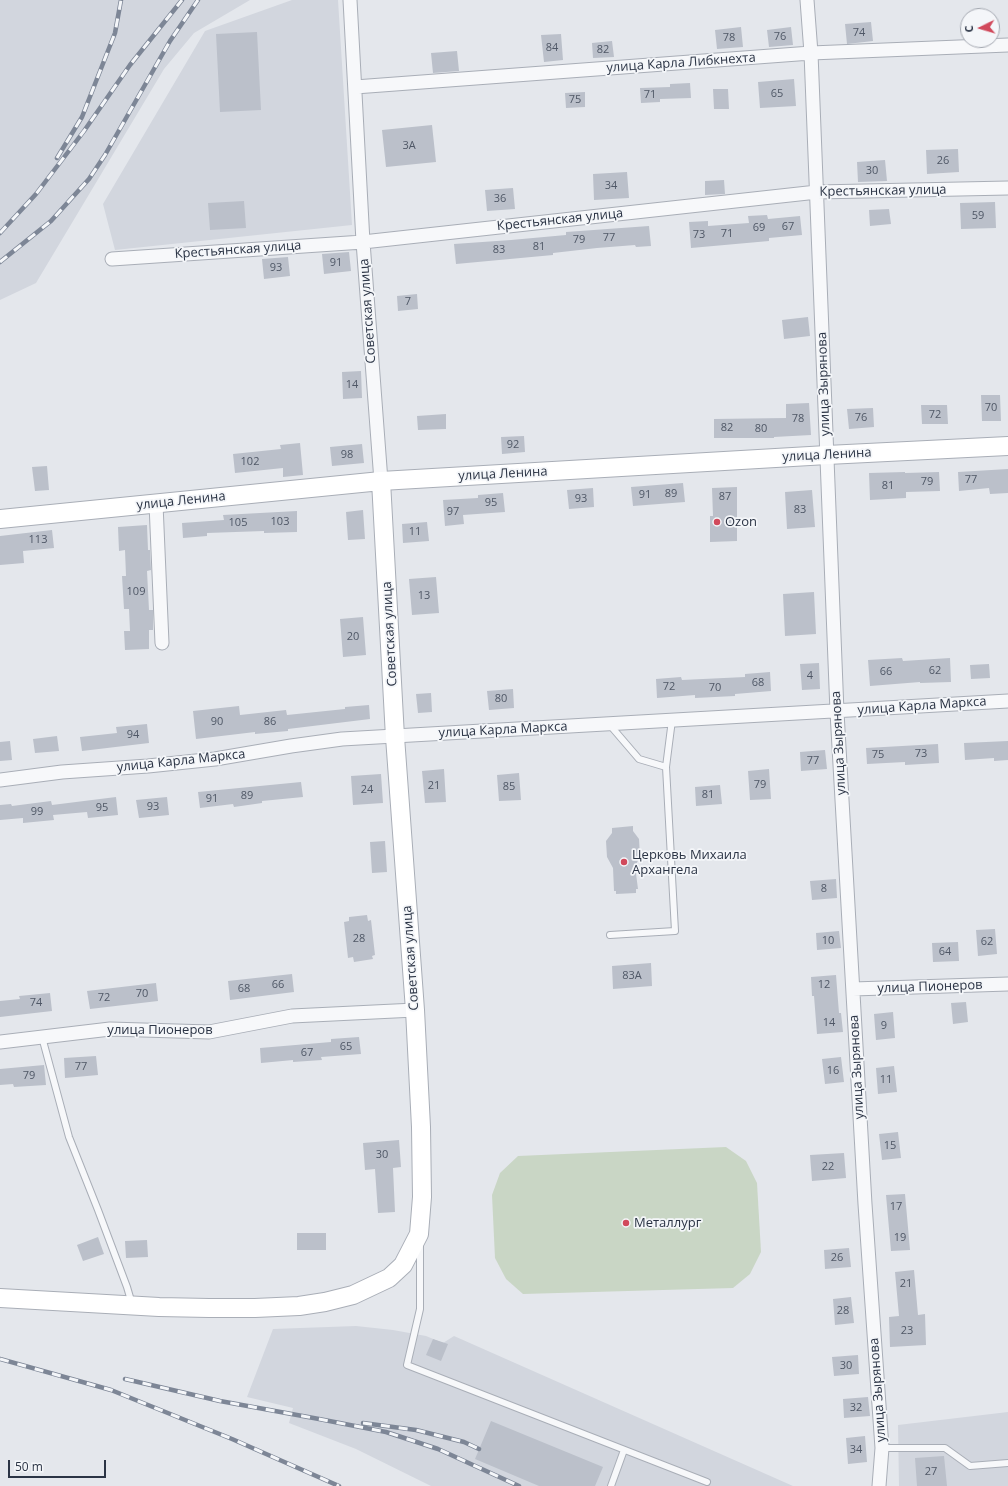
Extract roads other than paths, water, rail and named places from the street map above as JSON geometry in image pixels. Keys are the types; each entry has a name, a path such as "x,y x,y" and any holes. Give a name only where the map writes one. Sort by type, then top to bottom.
{"street":[{"name":"Советская улица","path":"132,1305 255,1308 299,1306 325,1302 353,1295 375,1286 389,1278 403,1265 419,1234 422,1197 422,1127 395,737 381,481 363,242 350,0"},
{"name":"улица Зырянова","path":"807,0 811,53 817,192 837,712 865,1204 882,1448 879,1486"},
{"name":"улица Карла Либкнехта","path":"355,87 811,53 1008,45"},
{"name":"Крестьянская улица","path":"112,258 363,242 817,192 1008,188"},
{"name":"улица Ленина","path":"0,519 381,481 1008,446"},
{"path":"156,504 162,643"},
{"name":"улица Карла Маркса","path":"0,780 62,772 148,766 215,759 342,739 837,712 1008,701"},
{"name":"улица Пионеров","path":"853,989 1008,984"},
{"name":"улица Пионеров","path":"0,1042 110,1029 209,1032 292,1016 415,1010"},
{"path":"0,1298 132,1305"}],"lane":[{"path":"610,935 675,931 666,767 672,720"},
{"path":"608,724 639,759 666,767"},
{"path":"42,1037 69,1137 106,1231 132,1305"},
{"path":"419,1234 420,1309 407,1365 708,1482"},
{"path":"882,1448 944,1448 970,1466 1008,1463"},
{"path":"611,1486 624,1450"}],"railway":[{"path":"57,158 82,117 115,33 121,0"},
{"path":"0,233 36,194 84,131 130,65 182,0"},
{"path":"0,262 51,221 89,179 105,155 170,41 198,0"},
{"path":"0,1359 111,1390 232,1439 339,1486"},
{"path":"125,1379 220,1401 386,1432 438,1449 519,1486"},
{"path":"363,1423 416,1430 464,1442 479,1449"}],"place":[{"name":"Ozon","path":"717,522"},
{"name":"Церковь Михаила Архангела","path":"624,862"},
{"name":"Металлург","path":"626,1223"}]}
